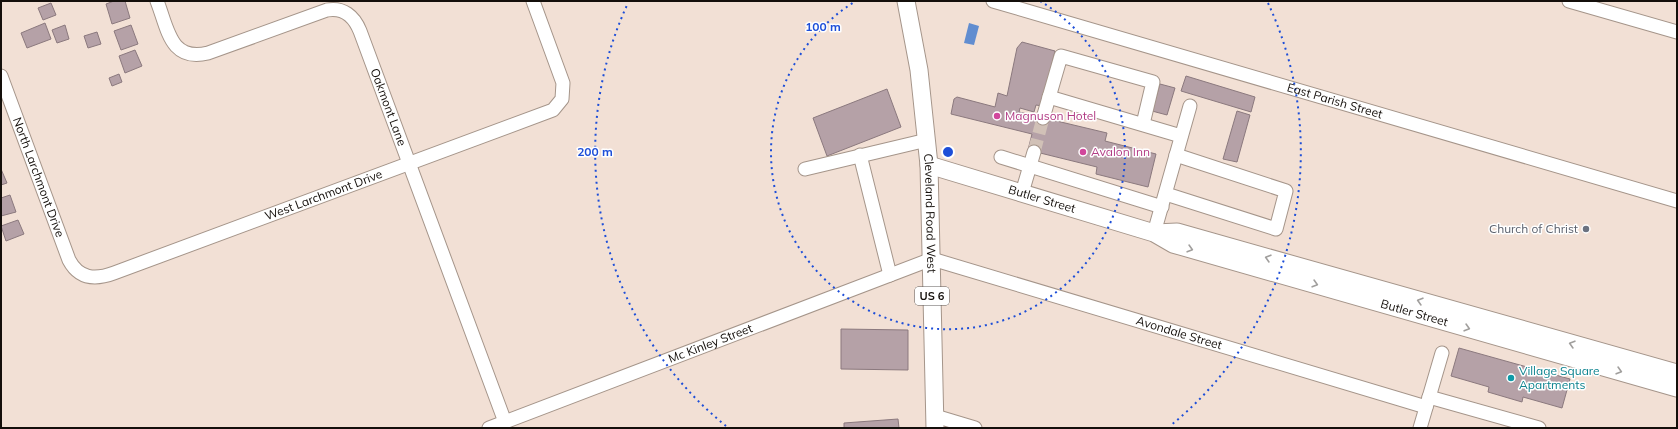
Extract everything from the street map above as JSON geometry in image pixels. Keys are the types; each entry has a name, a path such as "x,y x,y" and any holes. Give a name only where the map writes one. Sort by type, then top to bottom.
{"main road":[{"name":"Cleveland Road West","path":"906,1 919,70 929,165 935,422"},
{"name":"Butler Street","path":"929,165 1154,233 1173,244 1677,388"},
{"name":"Butler Street","path":"1154,233 1177,232 1677,373"}],"street":[{"name":"Oakmont Lane","path":"158,1 174,43 187,54 197,56 320,12 333,9 346,13 355,20 506,422"},
{"name":"West Larchmont Drive","path":"83,275 98,278 114,273 547,114 561,101 563,83 533,1"},
{"name":"East Parish Street","path":"993,1 1023,5 1677,202"},
{"path":"1569,1 1677,32"},
{"path":"1043,118 1061,56 1154,82 1143,124"},
{"name":"North Larchmont Drive","path":"1,76 66,253 73,266 83,275"},
{"path":"1049,96 1182,136"},
{"path":"1154,233 1190,106"},
{"path":"805,169 926,140"},
{"path":"1022,193 1034,152"},
{"path":"860,155 890,275"},
{"path":"1166,194 1276,229 1286,191 1176,155"},
{"path":"1001,157 1162,207"},
{"name":"Mc Kinley Street","path":"489,428 932,259"},
{"name":"Avondale Street","path":"932,259 1428,402 1539,428"},
{"path":"1420,428 1442,353"},
{"path":"935,422 975,428"}],"water":[{"path":"969,23 979,26 974,45 964,43"}],"building":[{"path":"114,1 125,1 130,18 112,24 106,4"},
{"path":"51,3 56,15 43,20 38,8"},
{"path":"45,23 51,39 27,48 21,33"},
{"path":"65,25 69,39 57,43 52,30"},
{"path":"131,25 138,44 121,50 114,31"},
{"path":"97,32 101,44 88,48 84,36"},
{"name":"Magnuson Hotel","path":"1022,42 1055,51 1042,106 1036,105 1034,112 1020,108 1019,112 1107,133 1105,141 1156,154 1148,187 1096,174 1097,167 1028,150 1032,134 951,114 954,99 957,97 995,107 998,93 1007,96 1017,48"},
{"path":"135,50 142,66 125,73 119,56"},
{"path":"119,74 122,82 112,86 109,78"},
{"path":"1186,76 1255,97 1251,112 1181,91"},
{"path":"1160,84 1175,88 1167,115 1152,111"},
{"path":"887,89 901,127 827,156 813,118"},
{"path":"1237,111 1250,115 1237,162 1223,159"},
{"path":"1,169 7,183 1,185"},
{"path":"10,195 16,212 1,216 1,198"},
{"path":"18,220 24,234 6,241 1,226"},
{"path":"841,329 908,330 908,370 841,369"},
{"name":"Village Square Apartments","path":"1459,348 1570,379 1562,408 1523,397 1522,402 1488,392 1489,387 1451,376"},
{"path":"898,419 899,428 844,428 844,423"}],"tunnel":[{"path":"1034,152 1043,118"}],"place":[{"name":"Magnuson Hotel","path":"997,116"},
{"name":"Avalon Inn","path":"1083,152"},
{"name":"Church of Christ","path":"1586,229"},
{"name":"Village Square Apartments","path":"1511,378"}]}
